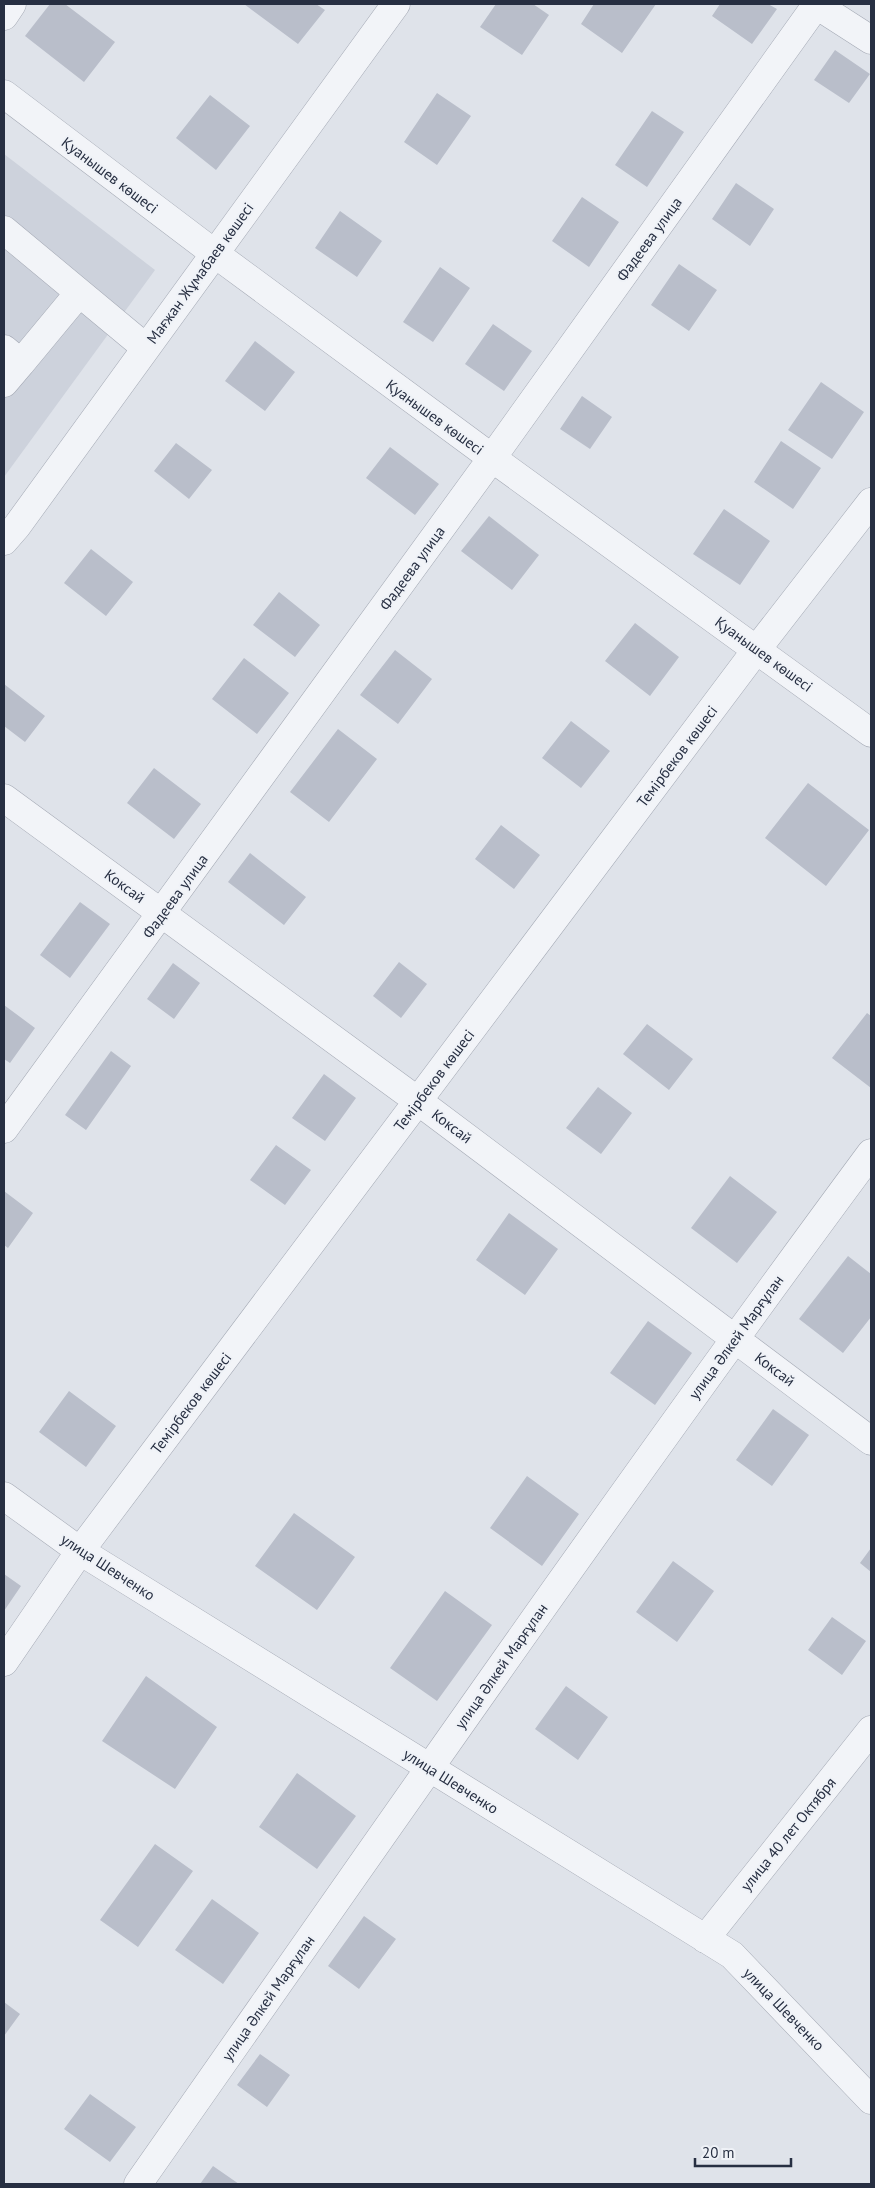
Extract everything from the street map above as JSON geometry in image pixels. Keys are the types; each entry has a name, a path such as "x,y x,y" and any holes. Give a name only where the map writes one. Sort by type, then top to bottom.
{"street":[{"path":"4,16 12,4"},
{"name":"Мағжан Жұмабаев көшесі","path":"4,541 396,4"},
{"path":"816,4 871,40"},
{"name":"Фадеева улица","path":"4,1129 492,458 816,4"},
{"name":"Қуанышев көшесі","path":"4,94 214,253 492,458 758,649 871,733"},
{"path":"4,230 146,348"},
{"path":"9,365 79,292"},
{"name":"Темірбеков көшесі","path":"4,1662 80,1551 758,649 871,502"},
{"name":"Коксай","path":"4,798 418,1101 871,1441"},
{"name":"улица Әлкей Марғұлан","path":"138,2184 429,1768 734,1338 871,1153"},
{"name":"улица Шевченко","path":"4,1496 80,1551 732,1955 868,2090"},
{"name":"улица 40 лет Октября","path":"705,1938 871,1730"}],"shaded area":[{"path":"4,154 155,270 4,477"}],"building":[{"path":"50,4 65,4 115,42 84,82 25,36"},
{"path":"244,4 316,4 325,10 298,44"},
{"path":"496,4 533,4 549,15 522,55 480,27"},
{"path":"594,4 656,4 622,53 581,24"},
{"path":"720,4 768,4 777,9 752,44 712,16"},
{"path":"835,50 870,74 849,103 814,80"},
{"path":"437,93 471,116 437,165 404,142"},
{"path":"210,95 250,126 216,170 176,138"},
{"path":"652,111 684,132 647,187 615,165"},
{"path":"736,183 774,209 750,246 712,219"},
{"path":"582,197 619,222 589,267 552,241"},
{"path":"340,211 382,241 357,277 315,248"},
{"path":"679,264 717,290 689,331 651,305"},
{"path":"440,267 470,288 433,342 403,322"},
{"path":"493,324 532,351 504,391 465,364"},
{"path":"255,341 295,372 265,411 225,381"},
{"path":"821,382 864,412 832,459 788,430"},
{"path":"582,396 612,417 590,449 560,429"},
{"path":"781,441 821,468 793,509 754,482"},
{"path":"176,443 212,470 189,499 154,471"},
{"path":"390,447 439,484 415,515 366,478"},
{"path":"724,509 770,541 740,585 693,554"},
{"path":"489,516 539,555 512,590 461,551"},
{"path":"91,549 133,582 106,616 64,583"},
{"path":"279,592 320,625 295,657 253,625"},
{"path":"635,623 679,657 650,696 605,661"},
{"path":"395,650 432,679 398,724 360,695"},
{"path":"244,658 289,693 257,734 212,699"},
{"path":"4,684 45,716 25,742 4,726"},
{"path":"571,721 610,751 581,788 542,758"},
{"path":"338,729 377,759 329,822 290,792"},
{"path":"154,768 201,804 174,839 127,803"},
{"path":"808,783 869,830 826,886 765,838"},
{"path":"501,825 540,855 514,889 475,859"},
{"path":"250,853 306,897 284,925 228,882"},
{"path":"80,902 110,924 70,978 40,955"},
{"path":"399,962 427,984 401,1018 373,996"},
{"path":"173,963 200,983 174,1019 147,999"},
{"path":"4,1005 35,1028 10,1063 4,1059"},
{"path":"867,1013 871,1016 871,1088 832,1058"},
{"path":"647,1024 693,1059 669,1090 623,1054"},
{"path":"111,1051 131,1066 86,1130 65,1115"},
{"path":"324,1074 356,1098 325,1141 292,1118"},
{"path":"598,1087 632,1113 601,1154 566,1128"},
{"path":"276,1145 311,1170 285,1205 250,1180"},
{"path":"730,1176 777,1212 737,1263 691,1228"},
{"path":"4,1191 33,1213 8,1248 4,1245"},
{"path":"509,1213 558,1249 525,1295 476,1260"},
{"path":"848,1256 871,1274 871,1317 843,1353 799,1319"},
{"path":"648,1321 692,1353 655,1405 610,1373"},
{"path":"69,1391 116,1426 86,1467 39,1432"},
{"path":"773,1409 809,1435 772,1486 736,1460"},
{"path":"527,1476 579,1514 542,1566 490,1528"},
{"path":"294,1513 355,1557 317,1610 255,1566"},
{"path":"871,1548 871,1572 860,1563"},
{"path":"673,1561 714,1591 677,1642 636,1612"},
{"path":"4,1574 21,1586 4,1611"},
{"path":"445,1591 492,1625 437,1701 390,1668"},
{"path":"832,1617 866,1641 842,1675 808,1650"},
{"path":"146,1676 217,1727 175,1789 102,1741"},
{"path":"566,1686 608,1717 578,1760 535,1729"},
{"path":"297,1773 356,1816 317,1869 259,1827"},
{"path":"155,1844 193,1871 138,1947 100,1920"},
{"path":"212,1899 259,1933 223,1984 175,1950"},
{"path":"364,1916 396,1939 359,1989 328,1966"},
{"path":"4,2002 20,2014 4,2036"},
{"path":"260,2054 290,2075 267,2107 237,2085"},
{"path":"90,2094 136,2127 110,2162 64,2129"},
{"path":"213,2166 239,2184 200,2184"}]}
